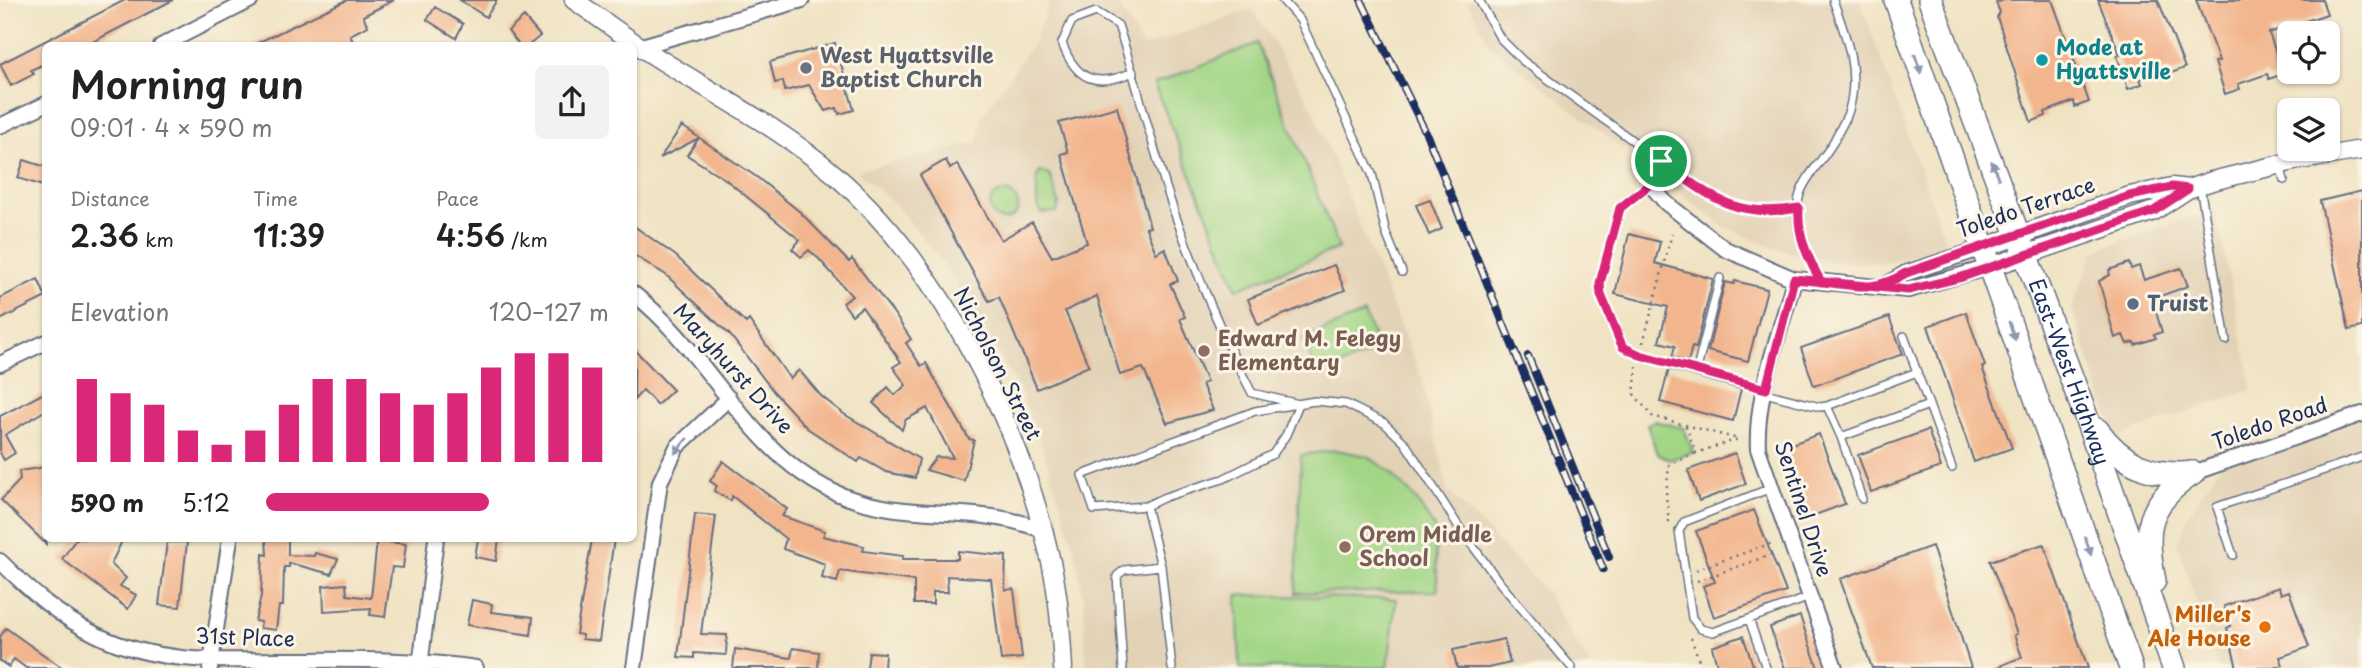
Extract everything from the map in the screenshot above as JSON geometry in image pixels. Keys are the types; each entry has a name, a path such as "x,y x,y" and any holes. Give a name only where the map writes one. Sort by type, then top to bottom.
{"main road":[{"name":"East-West Highway","path":"1896,0 2131,668"},
{"name":"East-West Highway","path":"1930,0 2085,414 2171,661"},
{"path":"2085,414 2115,453 2126,461 2151,472 2193,473"},
{"path":"2171,661 2151,565 2148,536 2152,513 2162,497 2193,473"}],"street":[{"path":"169,42 251,0"},
{"name":"Nicholson Street","path":"574,0 628,42"},
{"path":"637,48 802,0"},
{"name":"Nicholson Street","path":"637,49 776,129 835,175 892,235 943,307 985,384 1027,478 1042,530 1058,606 1063,668"},
{"path":"0,126 42,106"},
{"name":"Toledo Terrace","path":"1883,287 1906,273 1986,258 2130,196 2172,187 2194,187 2282,172 2362,150"},
{"name":"Toledo Terrace","path":"1650,184 1666,203 1725,250 1794,279 1908,290 1962,277 1986,258"},
{"name":"Sentinel Drive","path":"1794,279 1765,391 1757,431 1758,449 1835,668"},
{"name":"Maryhurst Drive","path":"637,297 695,356 772,447 811,479 832,491 861,502 900,512 988,515 1020,521 1042,530"},
{"path":"0,364 42,344"},
{"path":"634,668 660,482 677,447 729,398"},
{"name":"Toledo Road","path":"2193,473 2362,414"},
{"path":"211,665 230,542"},
{"path":"420,664 436,542"},
{"name":"31st Place","path":"0,561 48,605 98,635 151,653 211,665 420,664 476,668"}],"lane":[{"path":"1282,0 1300,20 1372,174 1386,233 1402,272"},
{"path":"1479,0 1500,38 1523,61 1661,161 1730,206 1757,212 1799,208"},
{"path":"1821,282 1805,252 1798,225 1800,194 1828,152 1849,111 1853,76 1850,46 1833,0"},
{"path":"1133,72 1112,81 1088,78 1069,63 1062,43 1072,21 1096,12 1118,25 1133,72 1177,220 1230,352 1252,393 1298,404"},
{"path":"1661,161 1650,184 1620,208 1600,283 1601,295 1623,347 1820,407 1917,372"},
{"path":"2194,187 2226,341"},
{"path":"1698,369 1720,278"},
{"path":"1904,336 1952,468"},
{"path":"1298,404 1286,435 1273,454 1223,479 1165,497 1146,506 1094,510 1082,475 1255,411 1315,401 1346,404 1384,423 1405,443 1492,573 1572,668"},
{"path":"1841,437 1929,405"},
{"path":"1828,406 1862,499"},
{"path":"2233,555 2217,507 2362,457"},
{"path":"1771,488 1684,522 1679,531 1692,618 1701,629 1713,632 1810,597"},
{"path":"1146,506 1161,566 1172,668"},
{"path":"1123,668 1117,576 1124,570 1161,566"},
{"path":"1749,619 1766,668"}],"path":[{"path":"1642,347 1672,234"},
{"path":"1638,363 1633,386 1638,402 1652,416 1738,439 1669,465 1666,495 1668,520"},
{"path":"1686,426 1696,453"},
{"path":"1686,573 1772,543"},
{"path":"1688,584 1776,553"}],"shaded area":[{"name":"Edward M. Felegy Elementary","path":"1050,0 1116,0 1143,47 1253,9 1312,107 1422,379 1448,491 1544,589 1592,668 1086,668 1084,602 1074,548 1050,470 1020,390 947,269 895,204 857,171 978,142 982,116 1034,42"},
{"path":"1466,0 1860,0 1948,248 1884,263 1832,262 1776,249 1723,226 1491,47"},
{"path":"2215,209 2253,389 2116,438 2072,309 2094,251"},
{"path":"2362,417 2362,668 2219,668 2177,545 2187,517 2222,462"}],"green space":[{"path":"1257,43 1339,248 1237,289 1154,84"},
{"path":"1040,172 1050,175 1059,203 1057,212 1042,213 1040,209 1036,179"},
{"path":"1004,192 1014,196 1018,206 1014,216 1004,220 994,216 990,206 994,196"},
{"path":"1364,313 1379,350 1318,375 1303,339"},
{"path":"1655,421 1684,428 1693,452 1669,460 1657,454 1647,424"},
{"path":"1336,450 1367,456 1388,470 1414,497 1434,527 1438,591 1296,593 1301,455"},
{"path":"1237,595 1396,599 1388,668 1240,668"}],"building":[{"path":"125,0 173,0 93,42 43,42"},
{"path":"347,0 394,0 363,16 368,26 350,35 353,42 259,42"},
{"path":"460,0 497,0 486,17"},
{"name":"Mode at Hyattsville","path":"2004,0 2052,0 2089,102 2075,107 2074,101 2045,112 2046,116 2031,122 1997,17 2000,12 1996,3"},
{"name":"Mode at Hyattsville","path":"2098,0 2158,0 2185,68 2171,73 2169,69 2140,79 2142,84 2128,89 2117,56 2120,55"},
{"path":"2196,0 2322,0 2327,14 2306,21 2277,21 2277,30 2269,33 2277,56 2277,76 2269,79 2267,74 2238,84 2240,89 2225,94 2215,62 2219,61"},
{"path":"435,7 463,24 456,38 427,20"},
{"path":"524,17 540,36 533,42 517,42 508,31"},
{"path":"42,42 42,65 31,70 34,74 11,86 0,64"},
{"path":"835,43 854,110 839,114 837,108 825,111 809,85 785,91 783,81 775,83 770,62"},
{"path":"1117,107 1150,227 1146,228 1156,253 1165,248 1178,281 1170,284 1185,317 1180,319 1207,382 1202,384 1213,410 1167,423 1143,368 1120,375 1097,296 1065,311 1089,366 1037,389 999,297 989,301 920,175 946,160 950,169 957,164 1001,240 1032,222 1052,257 1087,243 1061,154 1068,152 1059,123"},
{"path":"682,126 758,178 800,212 849,262 852,259 895,315 911,339 906,343 921,366 926,363 969,439 974,440 964,481 926,470 936,457 953,458 927,408 905,420 902,430 873,403 888,387 895,395 906,385 893,367 901,362 862,307 852,315 843,303 852,296 819,259 809,250 801,257 792,249 800,240 725,179 687,155 699,138 660,158"},
{"path":"24,160 42,166 42,186 18,178"},
{"path":"2362,191 2362,327 2349,330 2320,201"},
{"path":"1430,200 1442,229 1429,235 1416,205"},
{"path":"637,228 676,256 746,323 749,320 790,379 799,370 821,396 844,414 919,459 915,478 886,472 861,458 858,462 807,428 774,392 730,335 666,275 637,257"},
{"path":"1629,234 1660,242 1655,263 1713,279 1696,348 1692,347 1688,362 1672,357 1675,346 1659,342 1668,307 1615,294"},
{"name":"Truist","path":"2129,263 2131,269 2139,266 2144,280 2181,268 2188,286 2152,299 2162,332 2154,335 2156,338 2135,345 2134,342 2127,344 2123,335 2115,338 2099,281 2110,275 2109,270"},
{"path":"1334,265 1345,290 1258,325 1248,299"},
{"path":"38,279 42,288 42,299 0,320 0,298"},
{"path":"1735,281 1767,289 1748,361 1708,351 1725,282 1734,284"},
{"path":"1966,312 1985,366 1982,367 2012,448 1974,462 1928,326"},
{"path":"1889,317 1903,354 1814,386 1801,348"},
{"path":"637,352 673,390 657,405 643,390 637,397"},
{"path":"1669,369 1741,389 1733,421 1660,402"},
{"path":"42,394 42,412 5,435 15,453 4,460 0,453 0,416"},
{"path":"1928,430 1941,467 1871,492 1858,455"},
{"path":"1819,434 1845,504 1807,518 1781,448"},
{"path":"1735,453 1746,484 1699,501 1688,470"},
{"path":"723,461 787,509 782,516 825,531 823,536 864,546 863,551 903,556 902,559 958,559 958,551 1006,556 1005,590 1014,589 1022,658 1001,660 991,579 947,576 948,592 933,592 933,604 914,604 914,581 840,571 837,582 822,578 825,564 783,549 786,539 732,496 731,501 714,491 717,486 710,481"},
{"path":"42,468 42,540 1,500 20,480 19,471"},
{"path":"1754,510 1786,592 1714,617 1703,586 1715,582 1696,531"},
{"path":"695,514 716,516 701,634 727,635 726,655 694,653 694,658 678,657"},
{"path":"74,542 122,542 111,564 126,578 120,586 136,595 128,609 62,559"},
{"path":"167,542 187,542 180,607 159,605"},
{"path":"266,542 288,542 288,555 314,556 315,553 338,559 331,574 289,563 289,567 284,567 283,606 279,606 276,630 260,628 261,622 255,621 261,596 263,554 267,555"},
{"path":"377,542 406,544 403,568 392,567 385,617 370,615 371,608 324,611 323,586 346,584 347,595 371,598"},
{"path":"478,542 499,542 496,561 475,557"},
{"path":"591,542 614,542 599,641 582,639 582,635 576,634"},
{"path":"2044,544 2088,668 1995,668 2022,657 2014,635 2017,634 1990,561"},
{"path":"1932,546 1971,668 1872,668 1840,579"},
{"name":"Miller's Ale House","path":"2279,587 2281,594 2289,591 2309,647 2280,657 2283,665 2274,668 2237,668 2227,628 2231,626 2224,606"},
{"path":"472,600 492,604 491,612 533,617 531,635 467,625"},
{"path":"1800,616 1818,668 1785,668 1777,648 1770,627"},
{"path":"6,628 63,668 26,668 14,659 9,667 0,661 0,637"},
{"path":"1743,636 1754,668 1718,668 1712,647"},
{"path":"1504,639 1510,663 1488,668 1457,668 1453,650"},
{"path":"793,648 819,652 818,668 733,668 735,649 791,658"},
{"path":"869,652 885,653 884,668 867,668"}],"railway":[{"path":"1361,0 1426,133 1603,569"},
{"path":"1528,356 1609,557"}],"place":[{"name":"Mode at Hyattsville","path":"2042,60"},
{"name":"West Hyattsville Baptist Church","path":"806,68"},
{"name":"Truist","path":"2133,304"},
{"name":"Edward M. Felegy Elementary","path":"1204,351"},
{"name":"Orem Middle School","path":"1345,547"},
{"name":"Miller's Ale House","path":"2265,627"}],"route":[{"path":"1661,161 1650,184 1620,208 1600,283 1601,295 1620,341 1623,347 1640,355 1766,389 1794,279 1867,286 1883,287 1908,290 1962,277 2154,211 2188,189 2172,187 2130,196 1906,273 1883,287 1867,286 1821,282 1805,252 1798,225 1799,208 1757,212 1730,206 1661,161"}]}
